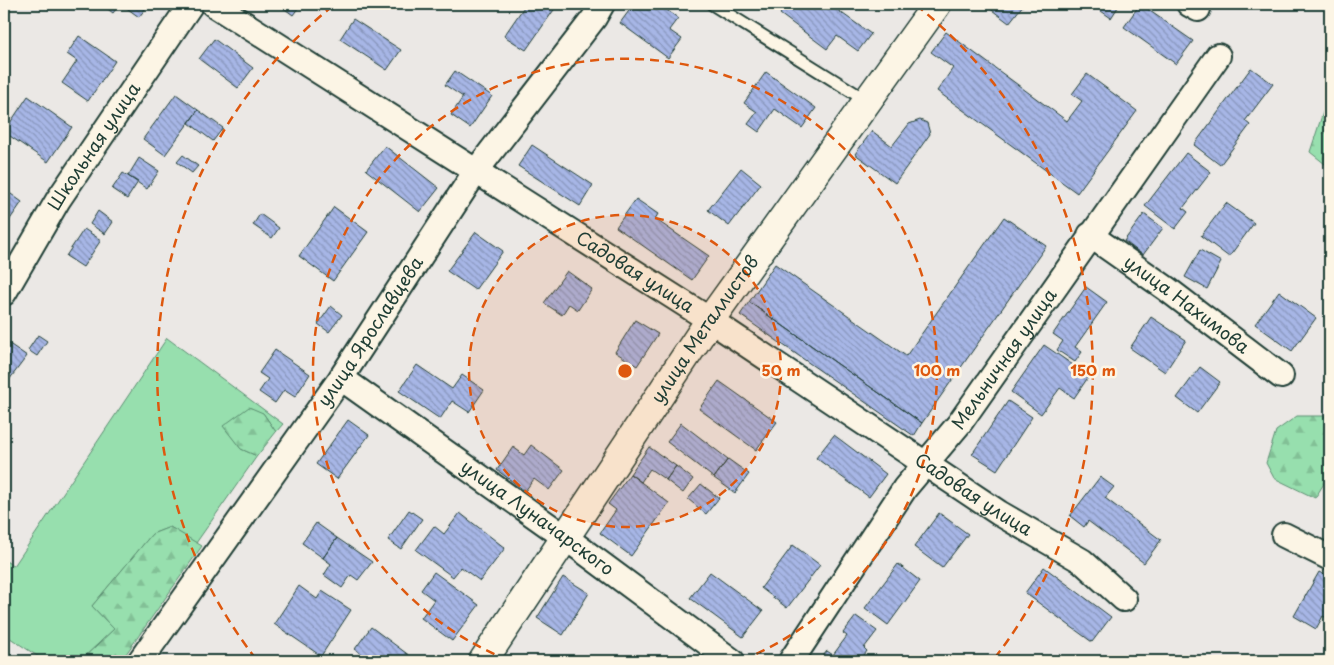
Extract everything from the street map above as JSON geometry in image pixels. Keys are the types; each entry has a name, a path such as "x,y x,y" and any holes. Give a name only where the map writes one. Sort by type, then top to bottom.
{"street":[{"name":"Школьная улица","path":"4,293 58,200 191,4"},
{"name":"Садовая улица","path":"213,4 710,320 999,513 1082,561 1124,599"},
{"name":"улица Ярославцева","path":"140,661 341,378 476,171 594,18 602,4"},
{"name":"улица Металлистов","path":"482,661 710,320 937,4"},
{"name":"Мельничная улица","path":"791,661 905,488 959,424 1090,235 1218,56"},
{"name":"улица Нахимова","path":"1090,235 1167,289 1281,376"},
{"name":"улица Луначарского","path":"341,378 566,538 732,661"},
{"path":"1284,535 1330,558"}],"lane":[{"path":"712,4 867,101"}],"green space":[{"path":"1330,91 1330,168 1310,152"},
{"path":"167,338 283,424 276,432 263,413 224,426 241,449 257,456 196,543 170,527 152,534 92,606 114,629 80,661 45,661 4,634 4,560 14,566"},
{"path":"249,407 263,413 276,432 257,456 241,449 223,426"},
{"path":"1297,416 1330,416 1330,474 1315,498 1274,478 1266,463 1276,431"},
{"path":"170,527 202,546 121,661 80,661 114,629 92,606 152,534"}],"building":[{"path":"101,4 120,4 113,13"},
{"path":"121,4 149,4 139,17"},
{"path":"278,4 301,4 293,15"},
{"path":"526,4 558,4 526,50 504,36"},
{"path":"634,4 658,4 678,18 669,30 682,39 668,58 620,23"},
{"path":"788,4 829,4 871,34 858,51 837,36 827,49 780,14"},
{"path":"984,4 1024,4 1009,23"},
{"path":"1091,4 1120,4 1111,18"},
{"path":"1140,4 1193,41 1176,64 1124,27"},
{"path":"353,19 401,50 387,70 340,39"},
{"path":"946,32 1067,121 1082,101 1072,94 1087,74 1137,111 1077,193 937,91 953,68 931,52"},
{"path":"79,36 115,61 88,101 62,83 77,61 67,54"},
{"path":"214,39 253,68 238,88 199,59"},
{"path":"1251,68 1273,84 1245,121 1250,125 1220,165 1194,145"},
{"path":"455,71 492,96 470,128 451,115 463,97 445,85"},
{"path":"766,72 816,108 802,128 775,109 759,132 748,124 757,112 744,103"},
{"path":"176,94 198,110 165,155 143,139"},
{"path":"28,96 72,127 48,162 4,132"},
{"path":"198,110 223,128 213,141 189,123"},
{"path":"920,120 927,123 930,134 895,183 855,154 872,131 892,146 909,124"},
{"path":"532,145 593,185 580,206 518,166"},
{"path":"385,146 439,188 420,212 366,170"},
{"path":"1186,153 1211,172 1183,208 1188,212 1175,229 1145,206"},
{"path":"183,155 198,166 192,173 177,162"},
{"path":"139,158 159,171 147,189 128,176"},
{"path":"741,168 761,184 729,226 708,210"},
{"path":"123,173 138,182 127,199 112,189"},
{"path":"4,189 22,202 4,228"},
{"path":"636,199 658,214 655,219 709,256 692,280 616,227"},
{"path":"1226,203 1254,223 1229,257 1201,236"},
{"path":"334,207 368,232 333,281 299,256"},
{"path":"98,211 113,222 105,234 90,224"},
{"path":"260,214 279,228 272,238 253,225"},
{"path":"1144,214 1163,228 1143,255 1124,241"},
{"path":"1004,217 1046,246 922,423 749,302 775,264 906,356"},
{"path":"84,229 101,240 83,267 66,256"},
{"path":"476,232 503,251 475,290 447,271"},
{"path":"1200,250 1221,262 1207,289 1185,277"},
{"path":"567,271 592,289 578,310 569,304 562,315 544,303"},
{"path":"1086,287 1107,302 1075,347 1082,352 1075,362 1057,350 1063,341 1053,334"},
{"path":"1279,291 1316,318 1292,351 1255,324"},
{"path":"749,302 922,423 914,436 740,315"},
{"path":"331,306 342,315 329,332 318,324"},
{"path":"1151,317 1186,340 1165,372 1130,348"},
{"path":"635,320 658,334 637,366 615,352"},
{"path":"38,335 47,341 37,356 28,350"},
{"path":"8,343 27,356 6,384 4,383 4,349"},
{"path":"1044,345 1089,376 1074,398 1060,388 1041,414 1011,392"},
{"path":"275,350 310,374 295,397 284,390 275,403 259,392 268,379 259,373"},
{"path":"417,365 452,389 462,375 484,390 469,412 452,401 440,419 399,391"},
{"path":"1200,367 1220,382 1197,413 1177,398"},
{"path":"719,381 777,422 756,450 699,409"},
{"path":"1008,401 1032,417 997,470 972,454"},
{"path":"348,420 369,435 337,479 316,464"},
{"path":"681,423 728,459 714,478 667,442"},
{"path":"834,435 886,474 869,497 816,458"},
{"path":"531,445 564,470 549,490 534,479 525,491 497,470 513,447 524,455"},
{"path":"649,447 676,466 666,480 650,469 641,482 630,474"},
{"path":"728,459 749,474 735,493 714,478"},
{"path":"676,466 693,479 683,493 666,480"},
{"path":"630,474 669,503 631,556 600,533 616,510 608,504"},
{"path":"1100,477 1114,487 1105,498 1161,540 1144,563 1088,521 1084,527 1070,516"},
{"path":"701,484 719,498 706,514 688,499"},
{"path":"409,510 422,519 401,549 388,540"},
{"path":"460,513 505,548 480,581 461,567 453,577 416,550 434,526 444,534"},
{"path":"939,513 968,534 942,568 914,547"},
{"path":"316,523 337,538 323,558 302,543"},
{"path":"337,538 372,562 358,580 351,575 342,588 324,575 331,564 323,558"},
{"path":"793,545 820,565 787,608 761,588"},
{"path":"898,564 920,581 888,625 865,608"},
{"path":"1044,567 1111,617 1092,642 1025,593"},
{"path":"434,572 479,605 452,641 421,618 434,600 421,590"},
{"path":"710,572 763,611 743,637 690,598"},
{"path":"1319,572 1330,578 1330,620 1323,616 1316,629 1294,616"},
{"path":"563,577 589,593 563,635 537,618"},
{"path":"299,586 317,599 322,591 351,610 321,656 274,624"},
{"path":"856,616 877,631 864,648 867,651 860,661 819,661 827,651 833,655 847,636 843,633"},
{"path":"371,627 414,659 413,661 369,661 355,649"}]}
